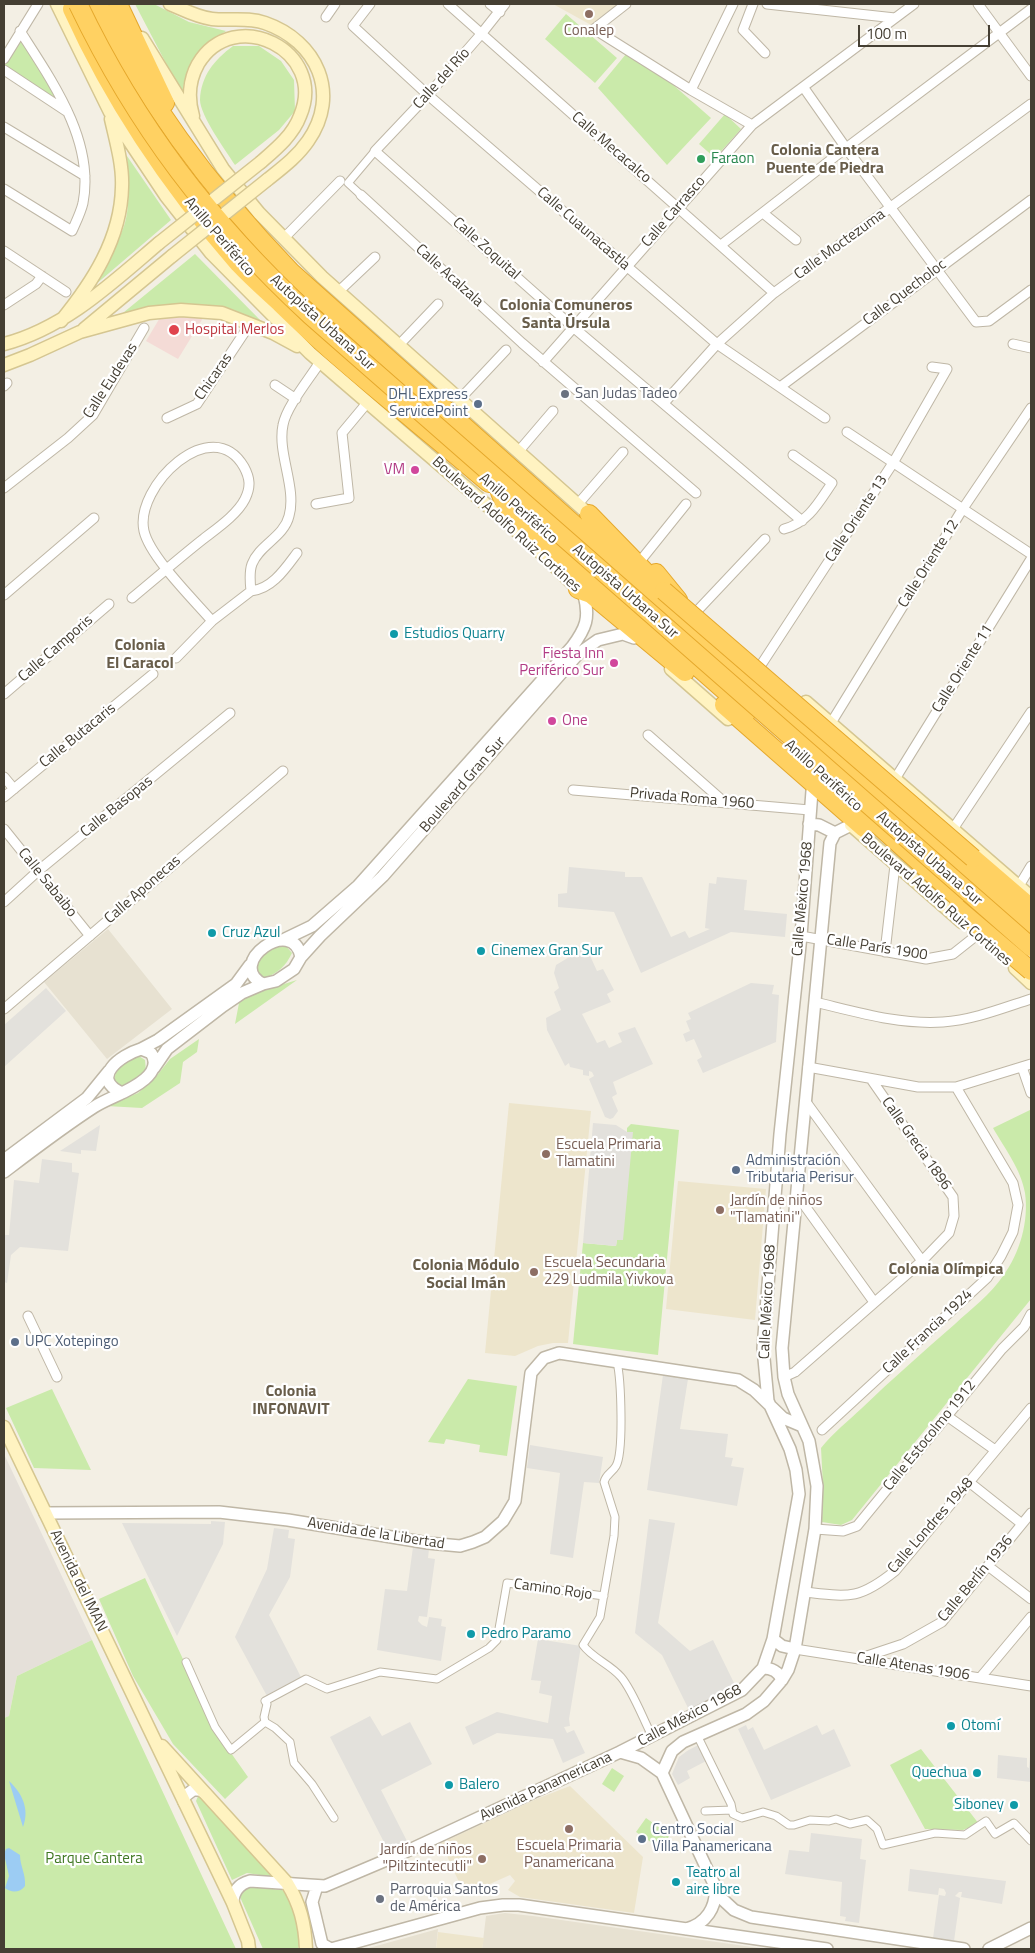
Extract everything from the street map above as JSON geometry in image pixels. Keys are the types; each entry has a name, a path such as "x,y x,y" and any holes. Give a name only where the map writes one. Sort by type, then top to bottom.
{"highway":[{"name":"Anillo Periférico","path":"70,4 110,87 169,178 240,265 311,334 500,492 1031,961"},
{"name":"Autopista Urbana Sur","path":"78,4 114,74 155,139 201,201 253,261 310,315 1031,947"},
{"name":"Autopista Urbana Sur","path":"90,4 116,56 168,139 240,232 281,274 1031,936"},
{"name":"Anillo Periférico","path":"98,4 140,83 185,147 250,230 291,272 783,711 1031,924"},
{"path":"119,4 185,147"},
{"path":"79,50 139,142 169,178"},
{"path":"500,492 510,511 673,666 696,681 794,768 1031,971"},
{"path":"583,509 664,591 1031,908"},
{"path":"656,573 672,594 732,652 783,711"},
{"path":"581,592 591,594 629,625 687,667 696,681"},
{"path":"947,909 1031,961"}],"main road":[{"name":"Boulevard Adolfo Ruiz Cortines","path":"57,4 110,112 166,196 211,253 315,358 532,544 581,592"},
{"path":"119,4 223,169 253,206 338,292 761,666 831,723 1031,896"},
{"path":"80,332 292,161 308,141 322,112 324,93 321,77 313,59 303,46 285,32 265,23 248,19 213,19 193,14 170,4"},
{"path":"4,344 61,321 91,300 280,145 296,125 305,100 304,82 298,65 286,51 271,41 254,36 236,37 212,48 200,62 192,78 190,96 192,114 203,139"},
{"path":"61,321 80,297 98,269 118,224 122,186 110,112"},
{"path":"4,365 80,332 148,313 181,310 222,313 273,332 315,358"},
{"name":"Boulevard Adolfo Ruiz Cortines","path":"673,666 895,865 978,935 1031,983"},
{"name":"Avenida del IMAN","path":"4,1427 233,1902 250,1946"},
{"name":"Avenida del IMAN","path":"151,1735 287,1883 300,1908 306,1949"}],"street":[{"path":"4,58 38,4"},
{"path":"326,17 335,4"},
{"name":"Calle Cuaunacastla","path":"370,4 353,26 428,95 717,344 826,418"},
{"name":"Calle Mecacalco","path":"448,4 774,293"},
{"path":"490,4 502,8"},
{"path":"626,4 594,29 691,90 752,125"},
{"path":"691,90 732,4"},
{"path":"753,4 743,30 765,53"},
{"path":"767,4 895,18"},
{"name":"Calle Carrasco","path":"543,362 752,125 914,4"},
{"path":"978,4 1031,76"},
{"name":"Calle del Río","path":"375,151 428,95 482,34 502,8"},
{"path":"721,245 1031,9"},
{"path":"4,189 72,231 83,204 85,176 79,140 51,80 20,31"},
{"path":"4,70 66,111"},
{"path":"804,88 846,148 976,322 989,321 1031,290"},
{"name":"Calle Moctezuma","path":"664,403 717,344 774,293 1031,104"},
{"path":"4,127 85,176"},
{"path":"361,196 348,183 375,151"},
{"name":"Calle Zoquital","path":"375,151 573,327 802,522"},
{"path":"284,238 340,181"},
{"name":"Calle Acalzala","path":"361,196 543,362 696,493"},
{"name":"Calle Quecholoc","path":"780,387 1031,200"},
{"path":"763,213 796,240"},
{"path":"4,263 6,253 66,292"},
{"path":"338,292 375,257"},
{"path":"4,304 36,284 42,276"},
{"path":"398,346 438,304"},
{"name":"Chicaras","path":"167,418 197,404 250,324"},
{"name":"Calle Eudevas","path":"4,488 68,438 92,415 144,328"},
{"path":"1013,344 1031,348"},
{"path":"459,400 506,350"},
{"path":"251,591 250,578 254,560 283,529 289,516 290,500 282,440 282,425 315,358"},
{"name":"Calle Oriente 13","path":"761,666 893,463 947,369 932,367"},
{"path":"274,385 296,399"},
{"path":"316,504 349,498 342,432 367,403"},
{"name":"Calle Oriente 12","path":"831,723 962,510 1031,408"},
{"path":"518,452 553,411"},
{"path":"847,432 1031,554"},
{"path":"132,598 167,568 216,528 244,501 249,489 249,476 242,464 232,454 212,445 177,462 167,471 149,499 144,512 144,532 156,556 167,568 212,622"},
{"path":"583,509 623,452"},
{"path":"784,530 802,522 832,483 792,455"},
{"path":"641,560 686,504"},
{"path":"4,595 94,518"},
{"path":"698,610 765,539"},
{"path":"176,658 212,622 251,591 260,590 275,580 297,553"},
{"name":"Calle Oriente 11","path":"895,779 1031,559"},
{"name":"Boulevard Gran Sur","path":"301,957 383,876 572,647 584,631 588,608 581,592"},
{"name":"Calle Camporis","path":"4,694 109,604"},
{"name":"Boulevard Gran Sur","path":"285,939 312,926 344,899 457,784 578,654 598,640 623,634 629,625"},
{"path":"584,631 594,630 598,635 598,640"},
{"name":"Calle Butacaris","path":"4,797 153,674"},
{"path":"953,829 1031,712"},
{"name":"Calle Basopas","path":"4,902 230,714"},
{"path":"648,735 724,802"},
{"name":"Calle Aponecas","path":"4,1010 282,771"},
{"path":"4,777 14,789"},
{"name":"Privada Roma 1960","path":"573,790 810,810"},
{"name":"Calle México 1968","path":"620,1752 742,1690 763,1668 773,1639 797,1506 796,1470 790,1449 768,1401 763,1348 801,936 812,791"},
{"path":"809,824 819,825 835,833"},
{"name":"Calle México 1968","path":"662,1773 672,1751 683,1742 746,1714 764,1701 782,1680 788,1670 795,1650 815,1529 817,1486 809,1441 788,1394 784,1377 782,1348 830,843 835,833 851,825"},
{"name":"Calle Sabaibo","path":"4,829 90,936"},
{"path":"885,952 895,865"},
{"path":"1019,886 1031,866"},
{"path":"806,873 812,878 827,875"},
{"path":"804,887 811,885 826,890"},
{"name":"Calle París 1900","path":"801,936 926,960 953,954 978,935"},
{"path":"4,1160 87,1098 122,1057 158,1040 236,984 265,947 275,941 285,939 297,946 301,957 286,976 242,993 223,1006 167,1048 146,1079 135,1087 95,1106 4,1172"},
{"path":"250,965 252,977 263,984"},
{"path":"815,1002 901,1021 943,1022 978,1015 1031,999"},
{"path":"141,1049 151,1053 155,1062 154,1068"},
{"path":"808,1067 918,1087 956,1087 1031,1064"},
{"path":"1022,1067 1031,1093"},
{"path":"109,1071 107,1079 110,1085 122,1093"},
{"name":"Calle Grecia 1896","path":"784,1377 794,1372 922,1261 949,1233 954,1216 953,1198 871,1079"},
{"name":"Calle Francia 1924","path":"822,1430 987,1278 1013,1232 1018,1205 1014,1183 956,1087"},
{"path":"806,1102 922,1261"},
{"path":"797,1195 874,1302"},
{"name":"Calle Estocolmo 1912","path":"815,1529 843,1531 857,1526 1002,1349 1028,1327 1031,1314"},
{"path":"28,1316 57,1377"},
{"name":"Avenida de la Libertad","path":"45,1513 219,1512 288,1520 428,1543 460,1546 485,1537 495,1530 503,1522 515,1501 531,1373 544,1358 559,1353 738,1380 768,1401 783,1418 802,1426"},
{"name":"Camino Rojo","path":"617,1362 621,1381 620,1420 622,1428 616,1466 606,1476 604,1482 615,1517 614,1536 600,1617 583,1645 587,1651 605,1662 623,1678 652,1736"},
{"name":"Calle Londres 1948","path":"805,1592 852,1596 875,1587 895,1571 1031,1408"},
{"path":"947,1416 995,1450"},
{"path":"969,1482 1022,1524"},
{"path":"797,1506 816,1500"},
{"path":"797,1506 816,1515"},
{"name":"Calle Berlín 1936","path":"859,1659 903,1644 942,1622 1031,1513"},
{"path":"988,1566 1031,1599"},
{"name":"Camino Rojo","path":"265,1722 264,1718 268,1704 265,1701 306,1679 327,1689 380,1672 437,1679 490,1648 497,1640 507,1583 604,1596"},
{"path":"980,1678 1031,1617"},
{"path":"773,1639 782,1646 795,1650"},
{"name":"Calle Atenas 1906","path":"795,1650 1031,1686"},
{"path":"186,1662 215,1727 232,1750 265,1722 276,1728 290,1742 294,1763 312,1784 334,1818"},
{"path":"763,1668 769,1668 777,1672 782,1680"},
{"path":"692,1716 690,1721 691,1727 699,1734 733,1814 737,1817 742,1818 763,1812 776,1816 789,1825 810,1820 829,1821 836,1819 850,1824 867,1820 877,1829 883,1845 935,1833 965,1835 986,1821 995,1834 1014,1823 1031,1841"},
{"name":"Avenida Panamericana","path":"233,1902 236,1890 246,1882 325,1886 403,1853 620,1752 641,1758 662,1773 720,1897 728,1906 740,1913 887,1943 964,1949"},
{"path":"184,1802 186,1796 193,1790 200,1790 208,1795"},
{"path":"705,1811 732,1810"},
{"path":"682,1930 700,1923 709,1914 715,1896 714,1883"},
{"path":"317,1886 312,1900 319,1938 322,1944 331,1949 480,1908 503,1905 519,1905 682,1930 827,1949"},
{"path":"749,1938 746,1926 751,1916"},
{"path":"989,1949 1031,1928"}],"shaded area":[{"name":"Conalep","path":"553,4 618,4 591,25"},
{"name":"Hospital Merlos","path":"161,316 203,318 178,359 146,341"},
{"path":"569,867 625,872 625,877 642,877 671,937 685,931 689,938 710,929 705,928 709,883 716,884 717,877 747,880 744,910 787,914 785,937 731,932 641,973 614,912 558,907 558,894 567,893"},
{"path":"108,929 172,1009 107,1059 44,982"},
{"path":"586,947 597,971 603,969 614,990 607,994 611,1002 582,1014 597,1043 605,1040 609,1048 622,1042 618,1033 635,1027 653,1064 613,1082 617,1094 612,1097 618,1111 610,1119 605,1117 589,1079 594,1076 592,1072 589,1071 589,1076 583,1075 583,1070 570,1067 569,1063 565,1066 547,1030 546,1018 561,1010 554,992 559,988 554,973 556,965"},
{"path":"751,983 774,985 772,994 779,995 776,1042 703,1073 697,1060 702,1057 694,1039 686,1042 683,1034 690,1031 686,1021 691,1019 688,1013"},
{"path":"46,988 66,1011 4,1067 4,1025"},
{"name":"Escuela Secundaria 229 Ludmila Yivkova","path":"509,1103 591,1111 568,1343 538,1346 515,1356 485,1353"},
{"path":"593,1123 616,1125 627,1132 633,1132 623,1240 617,1240 616,1246 583,1243"},
{"path":"100,1125 96,1151 81,1150 81,1154 60,1151"},
{"path":"42,1159 72,1163 72,1172 79,1173 68,1251 20,1247 11,1255 7,1283 4,1282 4,1235 9,1235 14,1180 39,1183"},
{"path":"678,1181 766,1189 755,1320 666,1309"},
{"path":"663,1375 688,1379 680,1429 728,1434 725,1457 733,1458 731,1466 744,1468 737,1506 647,1490"},
{"path":"530,1445 603,1457 599,1483 584,1482 573,1558 550,1554 560,1473 527,1468"},
{"path":"4,1454 92,1640 17,1676 9,1716 4,1718"},
{"path":"649,1519 675,1523 658,1623 690,1651 713,1640 736,1687 689,1710 662,1655 635,1633"},
{"path":"211,1521 225,1522 223,1544 177,1636 122,1523 211,1524"},
{"path":"274,1528 289,1530 288,1538 295,1539 290,1577 269,1615 302,1679 267,1696 235,1637 267,1569"},
{"path":"413,1547 429,1549 428,1558 435,1559 427,1617 419,1616 418,1621 427,1627 429,1617 442,1619 441,1626 446,1627 441,1661 377,1650 385,1589 407,1591"},
{"path":"538,1639 581,1646 569,1719 570,1726 564,1727 567,1733 574,1730 585,1753 563,1763 553,1739 497,1733 473,1745 465,1727 497,1712 548,1723 552,1696 539,1693 541,1681 531,1680"},
{"path":"370,1716 382,1736 410,1722 432,1764 381,1790 408,1843 389,1852 330,1737"},
{"path":"746,1725 748,1730 753,1727 764,1750 817,1725 822,1735 834,1729 851,1766 771,1800 738,1729"},
{"path":"700,1744 708,1760 687,1771 690,1778 678,1785 672,1774 679,1757"},
{"path":"1031,1745 1031,1782 997,1778 998,1755 1027,1758 1027,1767 1029,1768"},
{"name":"Escuela Primaria Panamericana","path":"570,1786 643,1857 634,1913 520,1897 508,1890 515,1881 510,1875 465,1895 441,1843 534,1800"},
{"path":"811,1833 862,1839 860,1859 866,1860 859,1923 845,1921 846,1917 840,1916 842,1882 785,1874 789,1850 809,1852"},
{"path":"910,1869 1006,1881 1002,1904 961,1897 962,1892 959,1892 955,1896 960,1898 954,1941 933,1938 939,1895 945,1896 946,1893 944,1889 939,1888 938,1895 908,1891"},
{"path":"505,1913 766,1949 482,1949 486,1916"},
{"path":"438,1929 436,1949 365,1949 369,1948"},
{"path":"438,1932 484,1938 482,1949 436,1949"}],"green space":[{"path":"135,4 154,4 189,22 226,31 201,50 191,64 184,82 182,94"},
{"path":"566,14 617,58 595,83 545,39"},
{"path":"20,31 66,111 4,70 4,59"},
{"path":"233,46 259,46 281,61 294,80 295,111 279,130 235,165 204,115 200,100 203,83 210,69"},
{"path":"631,48 711,118 667,165 598,88"},
{"path":"725,114 741,129 715,158 699,144"},
{"path":"127,156 171,220 88,291 113,252 124,226 128,201"},
{"path":"195,254 263,323 237,312 212,306 147,307 118,317"},
{"path":"274,946 286,946 292,953 281,968 265,978 257,973 257,964"},
{"path":"297,980 235,1024 239,1003 248,995"},
{"path":"199,1039 197,1052 183,1062 180,1083 142,1108 106,1106 138,1093 155,1078 170,1059"},
{"path":"136,1054 145,1060 146,1072 135,1081 122,1087 114,1082 116,1072 121,1065"},
{"path":"1030,1110 1031,1299 852,1520 841,1525 822,1522 821,1448 836,1432 987,1295 1009,1267 1022,1236 1026,1215 1025,1193 1016,1167 993,1128"},
{"path":"631,1124 679,1130 658,1355 573,1344 583,1243 616,1246 617,1240 622,1240 632,1132 627,1132 627,1128"},
{"path":"468,1379 517,1386 507,1456 479,1452 480,1445 446,1439 444,1444 428,1442"},
{"path":"52,1389 91,1470 34,1468 6,1408"},
{"path":"145,1578 219,1736 248,1777 225,1799 173,1744 133,1676 99,1599"},
{"name":"Parque Cantera","path":"92,1640 236,1949 4,1949 4,1718 9,1716 17,1676"},
{"path":"921,1749 979,1824 963,1830 925,1829 890,1765"},
{"path":"612,1768 624,1776 614,1792 602,1784"},
{"path":"198,1796 201,1796 272,1877 247,1873 232,1880 196,1801"},
{"path":"646,1818 670,1835 661,1849 636,1832"},
{"path":"250,1886 285,1892 299,1928 300,1943 298,1949 263,1949 240,1897 242,1891"}],"water":[{"path":"9,1781 18,1791 24,1802 26,1814 23,1827"},
{"path":"9,1848 20,1855 25,1878 25,1886 18,1891 5,1888 9,1876 4,1854 6,1849"}],"place":[{"name":"Conalep","path":"589,14"},
{"name":"Faraon","path":"701,159"},
{"name":"Hospital Merlos","path":"174,330"},
{"name":"San Judas Tadeo","path":"565,394"},
{"name":"DHL Express ServicePoint","path":"478,404"},
{"name":"VM","path":"415,470"},
{"name":"Estudios Quarry","path":"394,634"},
{"name":"Fiesta Inn Periférico Sur","path":"614,663"},
{"name":"One","path":"552,721"},
{"name":"Cruz Azul","path":"212,933"},
{"name":"Cinemex Gran Sur","path":"481,951"},
{"name":"Escuela Primaria Tlamatini","path":"546,1154"},
{"name":"Administración Tributaria Perisur","path":"736,1170"},
{"name":"Jardín de niños \"Tlamatini\"","path":"720,1210"},
{"name":"Escuela Secundaria 229 Ludmila Yivkova","path":"534,1272"},
{"name":"UPC Xotepingo","path":"15,1342"},
{"name":"Pedro Paramo","path":"471,1634"},
{"name":"Otomí","path":"951,1726"},
{"name":"Quechua","path":"977,1773"},
{"name":"Balero","path":"449,1785"},
{"name":"Siboney","path":"1014,1805"},
{"name":"Escuela Primaria Panamericana","path":"569,1829"},
{"name":"Centro Social Villa Panamericana","path":"642,1839"},
{"name":"Jardín de niños \"Piltzintecutli\"","path":"482,1859"},
{"name":"Teatro al aire libre","path":"676,1882"},
{"name":"Parroquia Santos de América","path":"380,1899"}],"district":[{"name":"Colonia Cantera Puente de Piedra","path":"825,160"},
{"name":"Colonia Comuneros Santa Úrsula","path":"566,315"},
{"name":"Colonia El Caracol","path":"140,655"},
{"name":"Colonia Olímpica","path":"946,1270"},
{"name":"Colonia Módulo Social Imán","path":"466,1275"},
{"name":"Colonia INFONAVIT","path":"291,1401"}]}
